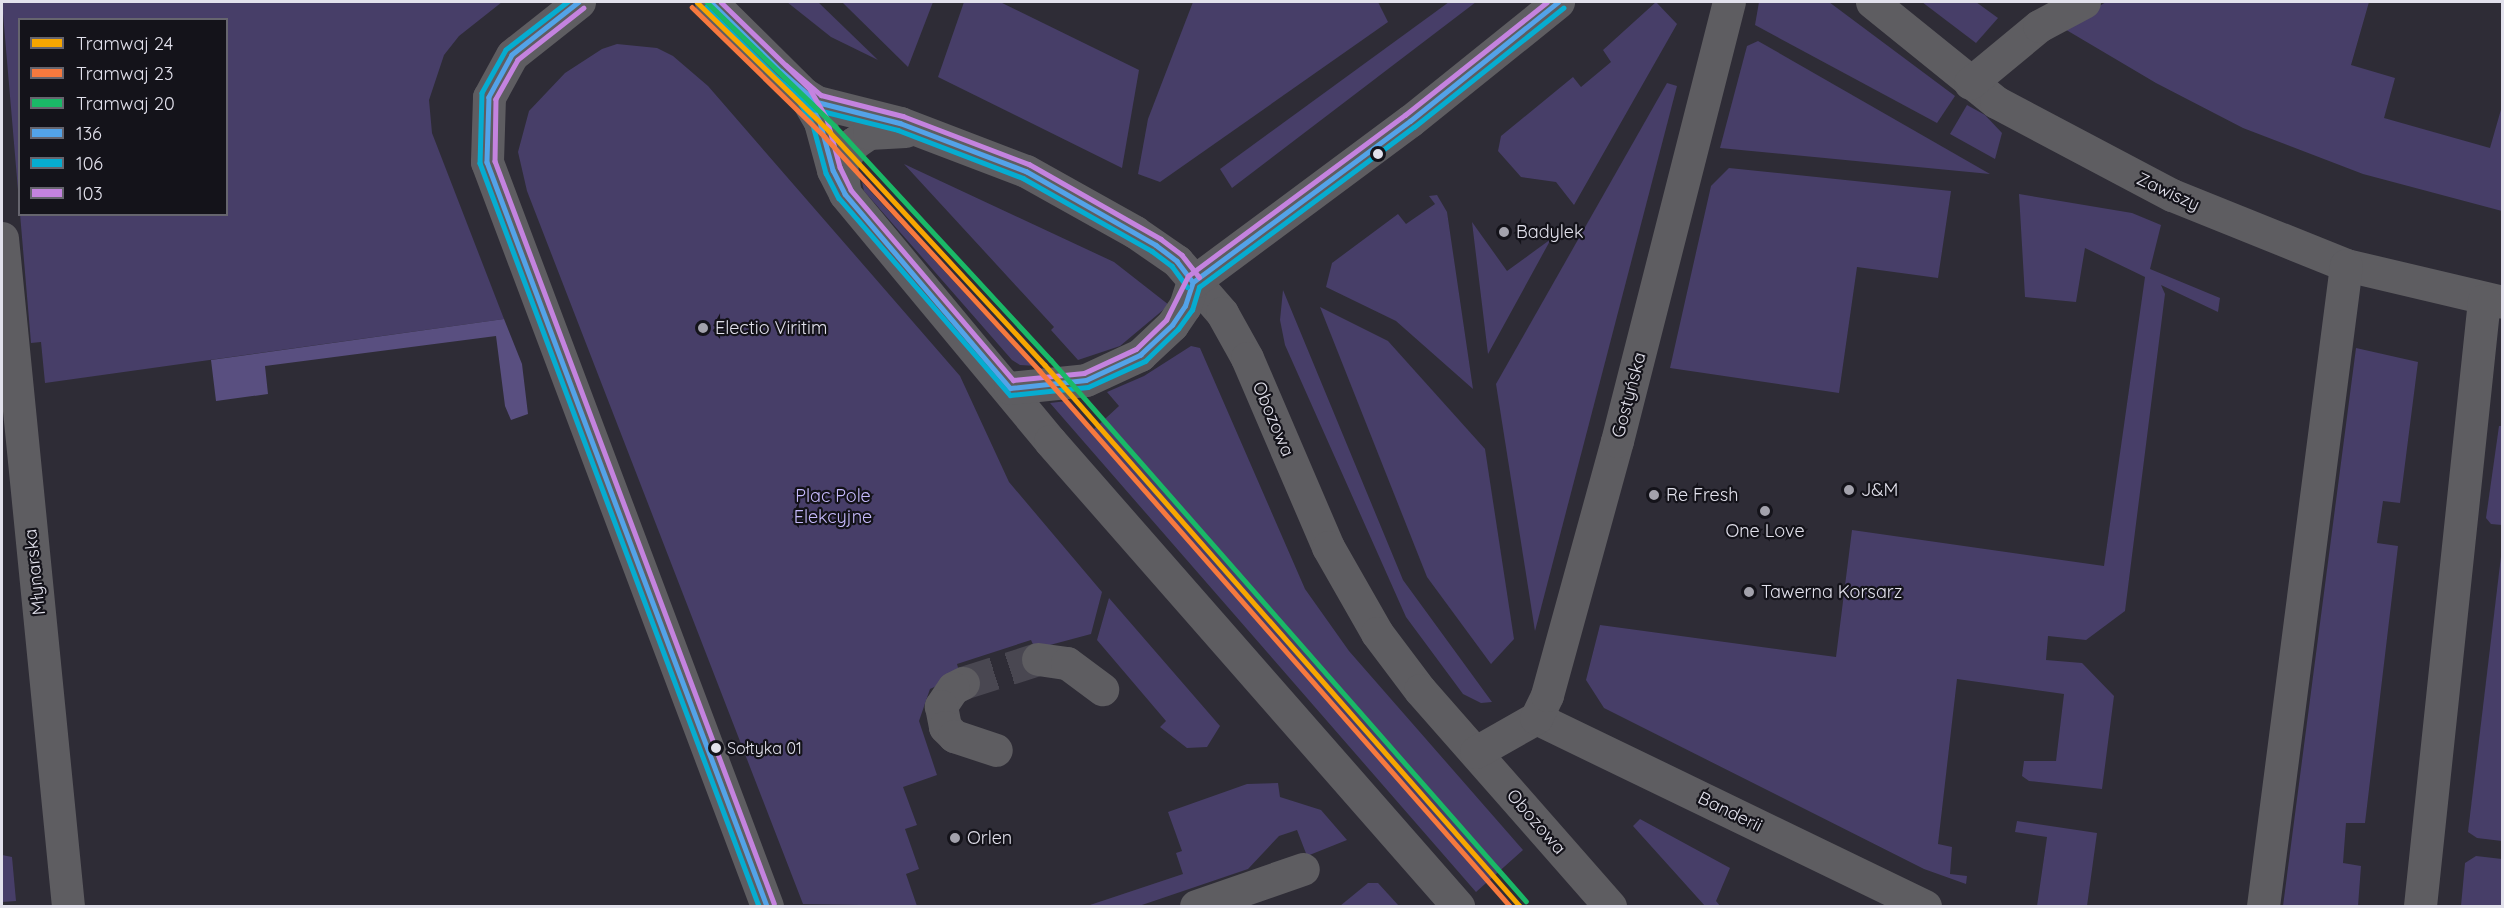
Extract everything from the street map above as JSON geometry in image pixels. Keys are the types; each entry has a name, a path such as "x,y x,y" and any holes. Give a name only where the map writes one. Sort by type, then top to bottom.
{"street":[{"path":"579,2 512,55 489,97 487,162 767,906"},
{"name":"Obozowa","path":"711,2 804,94 817,102 925,132 1026,171 1156,245 1177,261 1222,313 1247,358 1310,508 1352,593 1377,633 1420,690 1610,906"},
{"path":"1010,388 1086,380 1140,355 1172,325 1185,306 1193,282 1410,121 1558,2"},
{"name":"Gostyńska","path":"1536,718 1554,673 1617,441 1729,2"},
{"name":"Zawiszy","path":"1872,2 1970,83 2026,121 2172,195 2346,265 2493,301"},
{"path":"1970,83 2039,26 2084,2"},
{"name":"Obozowa","path":"804,94 820,122 832,170 845,194 1010,388 1057,449 1458,906"},
{"path":"845,194 841,163 854,143 869,133 890,130 925,132"},
{"name":"Młynarska","path":"2,238 68,906"},
{"path":"2263,906 2346,265"},
{"path":"2420,906 2493,301"},
{"path":"1038,659 1067,663 1102,689"},
{"path":"963,683 953,688 941,706 945,727 954,736 996,750"},
{"path":"1476,752 1536,718"},
{"name":"Banderii","path":"1536,718 1925,906"},
{"path":"1196,906 1303,869"}],"green space":[{"path":"2,2 502,2 459,36 444,55 429,100 432,133 504,319 45,383 41,342 31,343 20,216 228,216 228,18 18,18 18,190"},
{"path":"787,2 818,2 878,60 831,37"},
{"path":"842,2 933,2 908,67"},
{"path":"964,2 1000,2 1139,70 1122,168 938,77"},
{"path":"1193,2 1378,2 1388,22 1160,182 1138,174 1148,119"},
{"path":"1449,2 1476,2 1232,188 1220,169"},
{"path":"1656,2 1677,24 1574,205 1556,182 1521,177 1498,151 1501,136 1573,77 1581,87 1611,62 1603,50"},
{"path":"1759,2 1829,2 1955,96 1937,123 1755,25"},
{"path":"1922,2 1976,2 1998,18 1976,43"},
{"path":"2106,2 2369,2 2351,65 2395,78 2384,118 2490,148 2502,106 2502,211 2363,174 2243,128 2156,83 2063,28"},
{"path":"1758,41 1990,174 1720,148 1747,46"},
{"name":"Plac Pole Elekcyjne","path":"617,44 657,48 673,56 708,86 960,376 1009,482 1102,592 1091,634 1035,649 1031,640 957,664 960,675 930,689 919,721 937,775 903,787 917,825 905,829 919,869 906,874 917,906 803,904 527,191 518,152 529,111 565,73 602,49"},
{"path":"1667,83 1677,86 1535,631 1496,384"},
{"path":"1967,105 1985,115 2002,133 1995,159 1950,134"},
{"path":"904,164 1114,262 1169,305 1120,346 1078,360 1051,330 1054,327"},
{"path":"1729,168 1951,191 1938,278 1857,267 1839,393 1670,368 1711,186"},
{"path":"862,182 1022,355 1026,353 1037,366 1020,365 1012,360 864,191"},
{"path":"2019,194 2132,213 2161,225 2150,269 2220,298 2218,312 2161,285 2165,294 2125,611 2086,640 2048,636 2046,660 2082,663 2114,696 2102,789 2029,781 2022,776 2024,761 2056,761 2064,694 1957,679 1938,844 1952,847 1950,874 1967,876 1966,884 1924,869 1604,708 1586,680 1600,625 1836,657 1852,530 2104,566 2145,277 2085,248 2076,302 2025,297"},
{"path":"1437,195 1447,212 1473,389 1396,321 1326,287 1332,263 1398,214 1406,224 1435,204 1429,196"},
{"path":"1472,222 1507,271 1551,239 1488,354"},
{"path":"1283,290 1403,580 1492,702 1481,703 1463,694 1406,617 1285,345 1280,320"},
{"path":"1320,307 1388,341 1485,449 1514,639 1491,664 1427,577"},
{"path":"1191,346 1200,348 1305,589 1349,651 1523,850 1476,892 1050,403 1067,401 1093,430 1119,406 1107,392 1144,376"},
{"path":"2356,348 2418,362 2400,503 2383,501 2377,543 2398,546 2365,823 2346,823 2343,863 2361,866 2358,906 2283,906"},
{"path":"2499,426 2502,426 2502,525 2491,524 2486,518"},
{"path":"2502,548 2502,841 2477,838 2468,832"},
{"path":"1109,598 1220,726 1207,747 1187,748 1160,727 1166,721 1097,640"},
{"path":"1278,783 1280,797 1321,810 1347,840 1307,856 1297,830 1279,836 1248,869 1139,906 1087,906 1183,874 1176,853 1182,851 1168,812 1247,784"},
{"path":"1640,819 1730,868 1716,901 1720,906 1705,906 1633,826"},
{"path":"2017,821 2097,833 2087,906 2037,906 2047,837 2015,832"},
{"path":"2,855 12,857 16,901 2,902"},
{"path":"2476,856 2502,859 2502,906 2461,906 2465,863"},
{"path":"1368,883 1378,883 1399,906 1340,906"}],"shaded area":[{"path":"504,319 522,364 528,414 511,420 505,406 496,336 265,366 268,394 216,401 211,360"}],"tunnel":[{"path":"963,683 1038,659"}],"tram line":[{"name":"24","path":"697,2 829,131 1045,365 1520,906"},
{"name":"20","path":"707,2 835,126 1051,360 1526,901"},
{"name":"23","path":"692,7 824,136 1039,370 1510,906"}],"transit line":[{"name":"106","path":"568,2 506,50 482,93 480,163 759,906"},
{"name":"136","path":"579,2 512,55 489,97 487,162 767,906"},
{"name":"136","path":"711,2 804,94 820,122 833,170 845,194 1010,388 1086,380 1140,355 1172,325 1185,306 1193,282 1410,121 1558,2"},
{"name":"103","path":"721,2 810,89 827,119 840,167 851,190 1013,380 1084,373 1136,349 1166,320 1188,276 1405,115 1547,2"},
{"name":"106","path":"706,7 798,99 813,125 826,173 839,198 1010,395 1088,387 1145,361 1178,329 1192,310 1199,287 1414,127 1563,8"},
{"name":"103","path":"584,8 518,60 496,99 495,161 774,903"},
{"name":"103","path":"786,65 821,95 903,116 1029,164 1161,239 1182,255 1199,277"},
{"name":"136","path":"781,71 817,102 900,123 1026,171 1156,245 1177,261 1193,282"},
{"name":"106","path":"776,77 814,109 898,130 1023,178 1152,251 1172,266 1187,287"}],"place":[{"name":"Badylek","path":"1504,232"},
{"name":"Electio Viritim","path":"703,328"},
{"name":"J&M","path":"1849,490"},
{"name":"Re Fresh","path":"1654,495"},
{"name":"One Love","path":"1765,511"},
{"name":"Tawerna Korsarz","path":"1749,592"},
{"name":"Sołtyka 01","path":"716,748"},
{"name":"Orlen","path":"955,838"}]}
